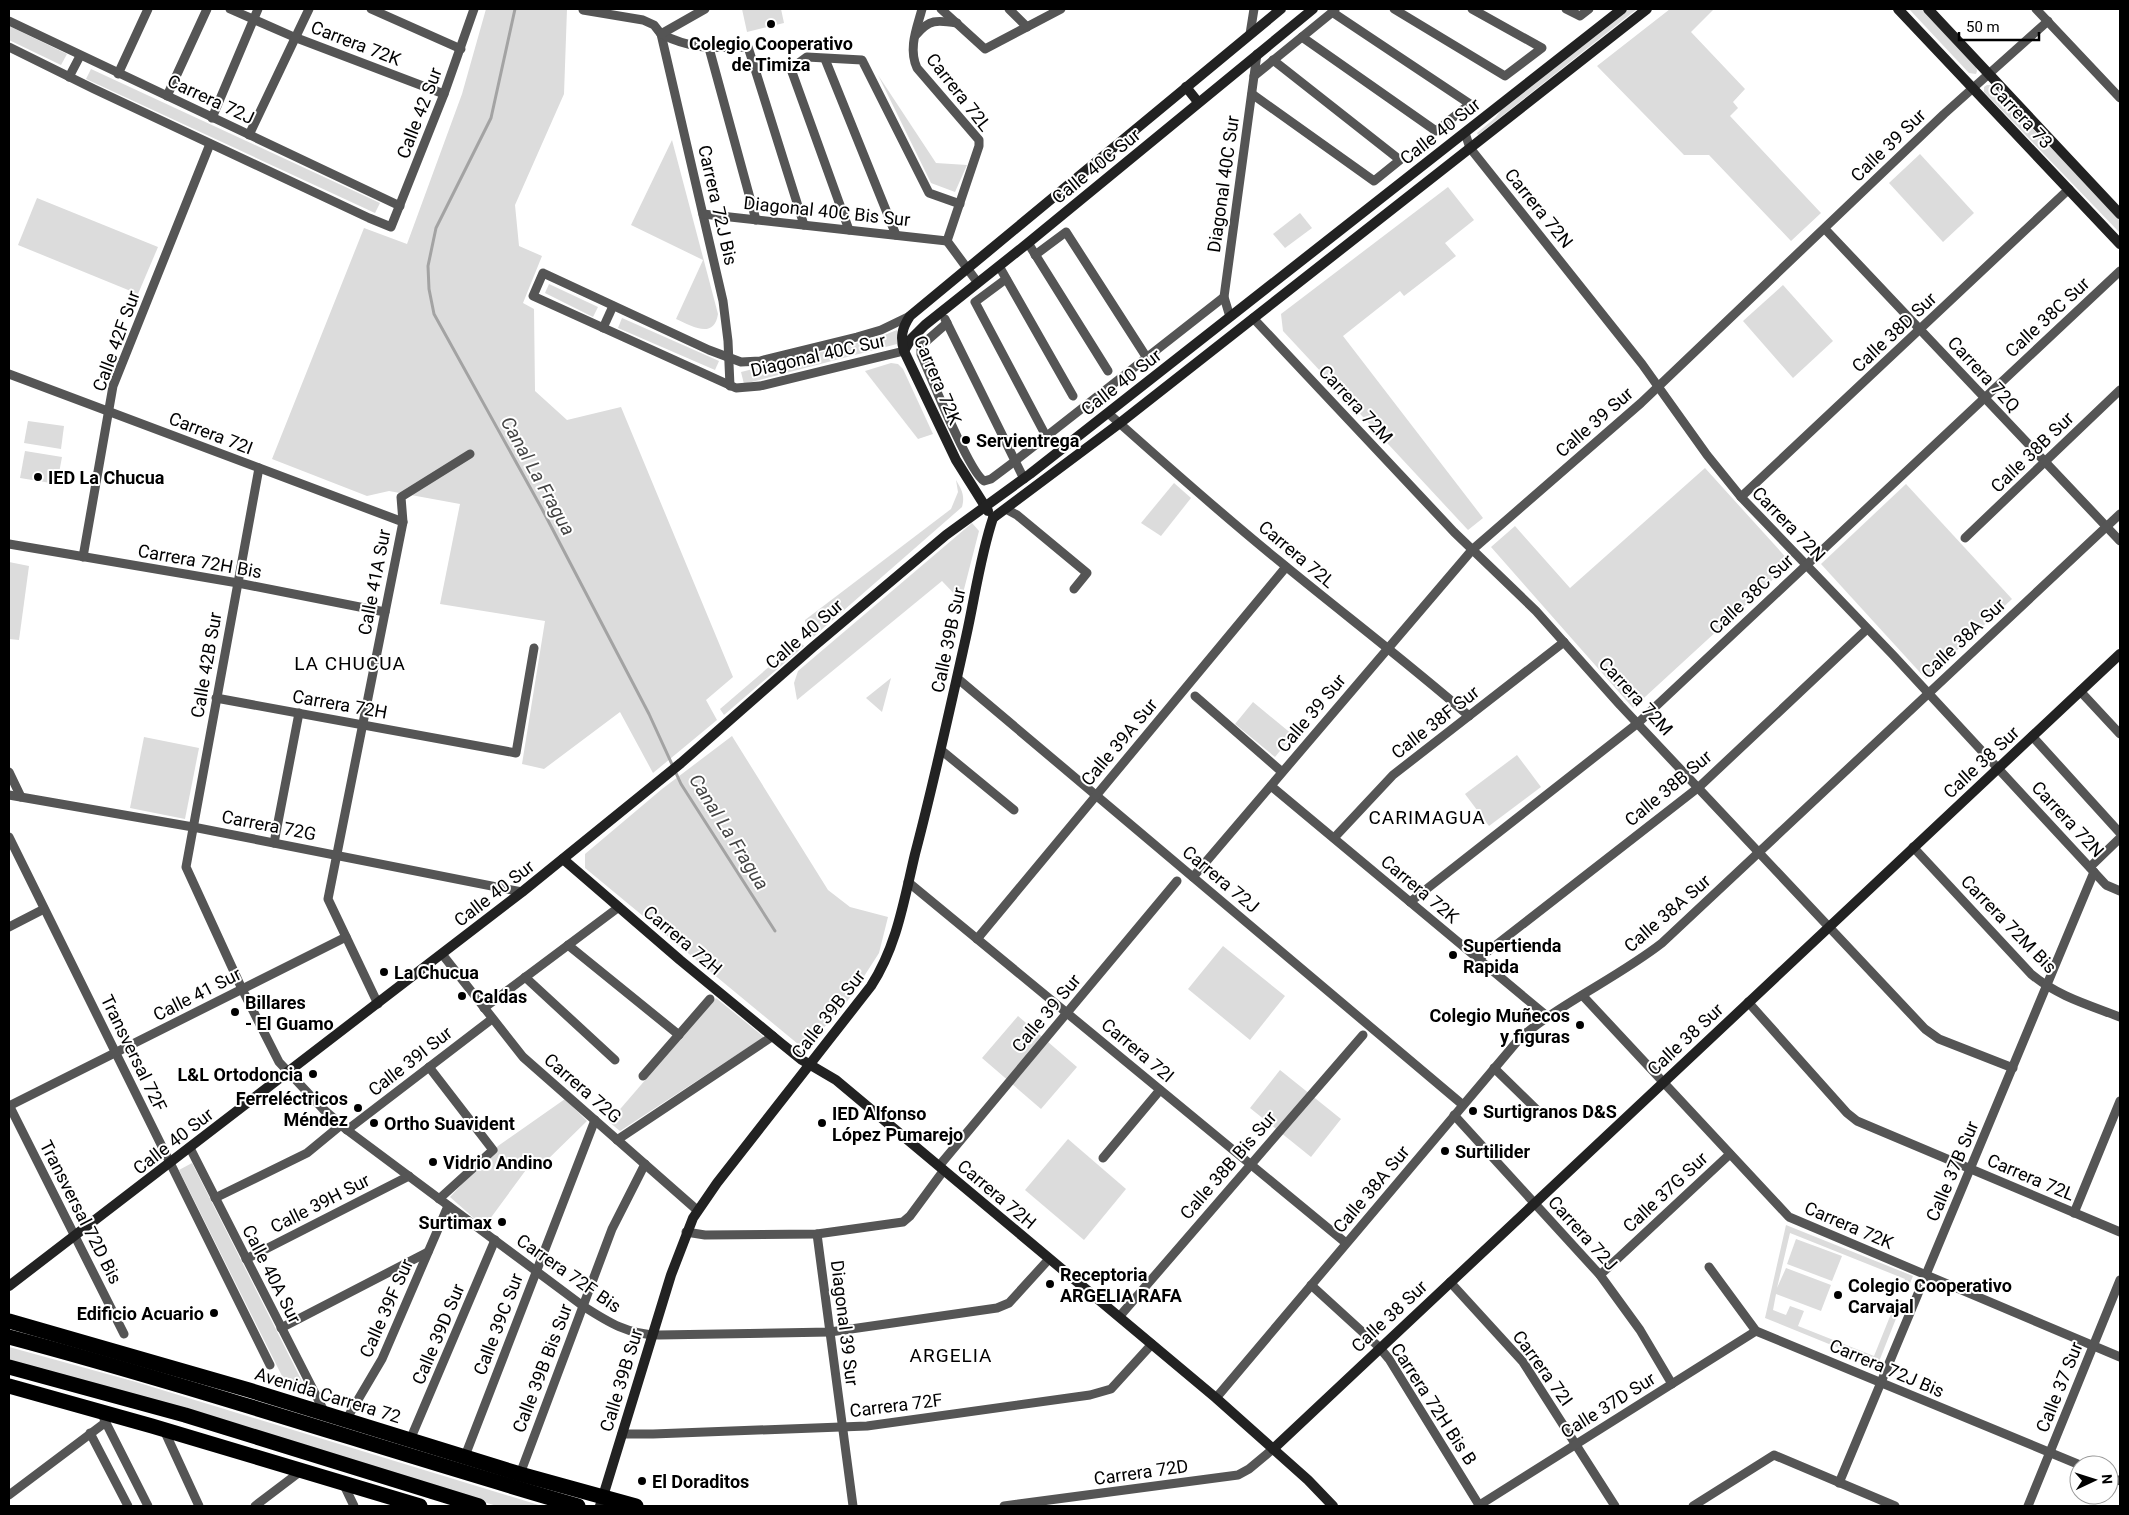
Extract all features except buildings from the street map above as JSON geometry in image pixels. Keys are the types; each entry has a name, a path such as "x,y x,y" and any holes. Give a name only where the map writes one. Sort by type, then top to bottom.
{"highway":[{"name":"Avenida Carrera 72","path":"9,1321 230,1384 465,1456 601,1502 636,1506"},
{"name":"Avenida Carrera 72","path":"9,1337 150,1377 578,1506"},
{"path":"9,1367 167,1410 479,1506"},
{"path":"10,1388 103,1417 164,1429 420,1506"},
{"path":"242,1433 274,1463"},
{"path":"421,1460 465,1456"}],"street":[{"path":"118,74 148,9"},
{"path":"167,96 207,9"},
{"name":"Carrera 72K","path":"230,9 294,37 444,94"},
{"path":"212,118 258,9"},
{"path":"248,135 309,9"},
{"path":"371,9 461,49"},
{"name":"Calle 42 Sur","path":"210,144 390,226 400,206 444,94 474,9"},
{"path":"661,34 706,9"},
{"path":"914,37 922,9"},
{"path":"941,9 985,49 1061,9"},
{"path":"1009,9 1027,27"},
{"path":"1250,34 1254,9"},
{"name":"Calle 40C Sur","path":"910,316 1281,9"},
{"name":"Calle 40C Sur","path":"904,350 918,331 1313,9"},
{"path":"1394,9 1505,76 1542,48 1472,9"},
{"path":"1566,9 1580,16 1589,9"},
{"name":"Calle 40 Sur","path":"9,1286 522,892 681,763 813,647 946,535 1024,479 1622,9"},
{"name":"Calle 40 Sur","path":"993,518 1120,424 1647,9"},
{"name":"Carrera 73","path":"1898,9 2120,244"},
{"name":"Carrera 73","path":"1928,9 2120,214"},
{"path":"2036,9 2120,98"},
{"path":"584,10 643,20 654,26 661,34 684,44 709,48 748,48 804,225"},
{"path":"1254,76 1334,10"},
{"name":"Calle 40 Sur","path":"1302,37 1436,130 1470,104 1334,10"},
{"name":"Carrera 72J","path":"9,21 400,206"},
{"path":"914,37 928,23 935,21 957,23"},
{"name":"Calle 39 Sur","path":"1193,877 1472,550 1659,387 1973,88 2048,21"},
{"name":"Carrera 72J Bis","path":"661,34 727,321 730,386"},
{"name":"Carrera 72L","path":"914,37 912,58 917,68 976,135 980,146 960,204"},
{"path":"9,47 210,144"},
{"path":"709,48 756,220"},
{"name":"Diagonal 40C Sur","path":"1230,317 1224,297 1257,54"},
{"path":"69,77 80,56"},
{"path":"850,230 792,72 792,68 807,57 859,59 863,62 929,193 960,204 948,241 978,283"},
{"path":"825,59 896,235"},
{"name":"Calle 40 Sur","path":"1252,94 1374,181 1400,160 1273,60"},
{"path":"1186,87 1198,102"},
{"name":"Carrera 72N","path":"1465,133 1470,148 1659,387 1707,455 1741,498 1867,628 2106,885 2120,891"},
{"path":"1453,142 1470,148"},
{"name":"Calle 42F Sur","path":"83,558 114,386 210,144"},
{"name":"Calle 38D Sur","path":"1741,498 2069,189"},
{"name":"Diagonal 40C Bis Sur","path":"703,214 948,241"},
{"name":"Carrera 72Q","path":"1825,229 2120,541"},
{"name":"Calle 40C Sur","path":"1035,255 1066,232 1147,358"},
{"path":"1028,243 1108,371"},
{"path":"998,266 1073,396"},
{"name":"Calle 38C Sur","path":"1410,902 1638,723 2120,271"},
{"name":"Diagonal 40C Sur","path":"904,350 742,389 730,386 533,296 543,273 729,359 741,362 760,361 881,330 910,316"},
{"path":"1006,279 975,302 1046,436"},
{"name":"Calle 40 Sur","path":"988,480 1015,461 1224,297"},
{"path":"602,328 613,306"},
{"path":"942,312 1024,479"},
{"name":"Carrera 72K","path":"910,316 902,331 904,350 956,460 985,508"},
{"name":"Carrera 72M","path":"1254,318 1472,550 1536,611 1638,723 1932,1035 2013,1068"},
{"name":"Carrera 72K","path":"947,323 921,348 929,372 961,445 978,476 982,480 988,480"},
{"path":"917,378 929,372"},
{"name":"Carrera 72I","path":"9,374 403,522"},
{"name":"Calle 38B Sur","path":"1966,538 2120,390"},
{"name":"Carrera 72L","path":"1108,413 1286,567 1414,669 1469,716"},
{"name":"Calle 41A Sur","path":"346,937 328,899 403,522 402,496 470,454"},
{"name":"Calle 42B Sur","path":"186,868 259,468"},
{"path":"1016,501 1017,515"},
{"path":"985,508 993,518"},
{"path":"1006,509 1017,515 1087,573 1074,589"},
{"name":"Calle 38A Sur","path":"1216,1398 1520,1038 1548,1017 1630,967 1662,943 2120,514"},
{"name":"Calle 39B Sur","path":"601,1502 652,1335 686,1232 697,1210 879,974 896,931 957,678 983,553 993,518"},
{"name":"Carrera 72H Bis","path":"9,544 238,583 385,612"},
{"name":"Calle 39A Sur","path":"977,939 1286,567"},
{"name":"Calle 38B Sur","path":"1478,959 1699,787 1867,628"},
{"name":"Calle 38F Sur","path":"1334,838 1393,774 1564,642"},
{"name":"Carrera 72H","path":"216,698 516,753 534,648"},
{"name":"Calle 38 Sur","path":"1273,1449 2120,654"},
{"name":"Carrera 72J","path":"957,678 1464,1105"},
{"path":"2080,691 2120,734"},
{"path":"1195,696 1282,772"},
{"path":"274,842 299,713"},
{"path":"2032,736 2120,834"},
{"path":"940,750 1014,810"},
{"path":"9,772 21,797"},
{"name":"Carrera 72K","path":"1271,786 1548,1017"},
{"name":"Carrera 72G","path":"9,795 274,842 522,892"},
{"name":"Transversal 72F","path":"9,837 270,1365"},
{"name":"Calle 37B Sur","path":"1839,1483 2013,1068 2092,869 2120,838"},
{"name":"Carrera 72M Bis","path":"1913,847 2031,974 2046,987 2063,996 2120,1017"},
{"name":"Carrera 72H","path":"563,859 797,1056 836,1080 1119,1316 1216,1398 1308,1480 1332,1506"},
{"name":"Carrera 72F Bis","path":"186,868 242,989 272,1049 288,1073 344,1128 583,1306 619,1328 634,1333 652,1335 830,1332 997,1308 1009,1303 1049,1259"},
{"name":"Calle 39 Sur","path":"817,1234 903,1222 910,1216 942,1168 1177,881"},
{"name":"Carrera 72I","path":"908,882 1346,1243"},
{"path":"484,1008 619,907"},
{"path":"9,927 44,908"},
{"path":"346,937 378,1004"},
{"name":"Calle 41 Sur","path":"9,1106 346,937"},
{"path":"568,945 679,1035"},
{"name":"Carrera 72G","path":"442,954 523,1057 697,1210"},
{"path":"525,977 615,1060"},
{"name":"Carrera 72K","path":"1583,996 1789,1217 2120,1357"},
{"path":"643,1076 710,998"},
{"name":"Carrera 72L","path":"1748,1002 1847,1113 1858,1121 2120,1232"},
{"name":"Calle 39I Sur","path":"215,1198 307,1153 429,1067 492,1019"},
{"name":"Calle 38B Bis Sur","path":"1119,1316 1362,1035"},
{"path":"618,1140 773,1036"},
{"path":"429,1067 493,1150 439,1199"},
{"path":"1494,1068 1537,1110"},
{"path":"1103,1158 1160,1090"},
{"path":"2074,1212 2120,1101"},
{"name":"Transversal 72D Bis","path":"9,1106 124,1334"},
{"name":"Carrera 72J","path":"1454,1115 1600,1275 1640,1330 1672,1384"},
{"name":"Calle 39C Sur","path":"465,1456 595,1120"},
{"name":"Calle 40A Sur","path":"190,1148 325,1414"},
{"name":"Calle 37G Sur","path":"1600,1275 1730,1154"},
{"name":"Calle 39B Bis Sur","path":"520,1474 612,1229 645,1164"},
{"name":"Calle 39H Sur","path":"246,1259 409,1176"},
{"name":"Calle 39F Sur","path":"346,1420 382,1359 448,1206"},
{"path":"686,1232 714,1235 817,1234"},
{"name":"Diagonal 39 Sur","path":"817,1234 853,1506"},
{"name":"Calle 39D Sur","path":"410,1440 494,1240"},
{"path":"281,1328 428,1252"},
{"path":"1709,1267 1756,1331"},
{"name":"Calle 37 Sur","path":"2028,1506 2120,1280"},
{"name":"Carrera 72I","path":"1450,1282 1523,1362 1615,1506"},
{"name":"Carrera 72H Bis B","path":"1311,1285 1380,1347 1478,1506"},
{"name":"Carrera 72J Bis","path":"1756,1331 2069,1461"},
{"name":"Calle 37D Sur","path":"1478,1506 1756,1331"},
{"name":"Carrera 72F","path":"622,1434 842,1428 1102,1393 1111,1389 1152,1344"},
{"path":"9,1494 90,1433 103,1417 148,1506"},
{"path":"164,1429 200,1506"},
{"path":"90,1433 125,1505"},
{"name":"Carrera 72D","path":"1004,1506 1238,1474 1249,1469 1273,1449"},
{"path":"1692,1506 1774,1456 1895,1506"},
{"path":"255,1506 301,1471"},
{"path":"343,1483 354,1506"}],"shaded area":[{"path":"486,9 567,9 564,94 515,205 519,246 542,256 523,303 534,309 535,391 567,420 621,407 733,677 706,700 717,720 653,773 620,712 544,769 522,764 545,621 440,604 460,504 389,491 367,496 272,459 364,228 407,244 462,94"},
{"path":"742,9 781,9 784,23 747,32"},
{"path":"1627,9 1637,9 1478,135 1477,133 1495,118 1505,105"},
{"path":"1670,9 1714,9 1691,32 1745,89 1733,102 1738,108 1730,116 1821,213 1791,241 1709,155 1684,155 1597,66"},
{"path":"1909,9 1922,9 1976,67 1976,74 1969,73"},
{"path":"9,26 67,54 61,65 9,40"},
{"path":"91,69 380,203 375,213 86,79"},
{"path":"878,75 936,163 967,165 955,192 931,183"},
{"path":"1991,85 2120,220 2120,233 1984,92 1984,87"},
{"path":"672,140 718,314 716,322 707,329 695,327 676,319 703,260 631,225"},
{"path":"1920,154 1974,213 1943,242 1889,183"},
{"path":"1448,187 1474,220 1445,243 1456,256 1404,296 1400,291 1343,336 1483,518 1468,530 1283,331 1281,314"},
{"path":"37,198 158,247 138,294 18,245"},
{"path":"1300,213 1312,228 1285,248 1273,234"},
{"path":"549,284 598,307 593,317 545,293"},
{"path":"1783,285 1833,341 1793,378 1743,321"},
{"path":"622,318 719,361 715,370 618,328"},
{"path":"897,330 897,344 744,384 741,372 877,338"},
{"path":"891,363 898,364 903,369 933,434 918,439 865,371"},
{"path":"28,421 64,426 61,449 24,443"},
{"path":"25,451 62,457 57,484 20,478"},
{"path":"1705,468 1791,563 1633,708 1491,547 1515,526 1570,588"},
{"path":"956,480 962,493 962,507 812,638 807,634 805,620 951,509 958,492"},
{"path":"1174,483 1191,498 1161,536 1141,523"},
{"path":"1906,484 2012,599 1926,679 1821,564"},
{"path":"972,523 979,531 961,601 942,581 797,700 794,683 798,671"},
{"path":"9,562 29,566 19,640 9,639"},
{"path":"799,641 804,646 724,715 720,709"},
{"path":"891,678 882,712 866,698"},
{"path":"1253,702 1293,735 1275,757 1235,724"},
{"path":"732,736 828,890 850,907 888,917 879,953 844,1006 804,1049 585,868 585,854 662,789"},
{"path":"144,737 199,748 185,819 130,808"},
{"path":"1517,755 1541,787 1489,826 1465,794"},
{"path":"1223,946 1285,996 1250,1040 1188,989"},
{"path":"716,998 764,1037 620,1131 609,1122"},
{"path":"1018,1016 1077,1067 1041,1109 982,1058"},
{"path":"1280,1070 1341,1119 1311,1157 1250,1108"},
{"path":"565,1099 587,1121 542,1165 534,1159 484,1227 450,1197 498,1146"},
{"path":"1068,1139 1126,1189 1084,1240 1025,1190"},
{"path":"192,1163 307,1391 286,1384 179,1170"},
{"path":"1786,1225 1913,1276 1906,1293 1901,1290 1905,1279 1790,1233 1777,1288 1786,1268 1831,1285 1821,1311 1776,1294 1773,1310 1786,1315 1790,1306 1804,1311 1798,1326 1874,1356 1897,1299 1903,1301 1878,1364 1765,1318"},
{"path":"1796,1239 1842,1256 1832,1281 1787,1264"},
{"path":"9,1347 136,1382 542,1506 497,1506 9,1360"}],"waterway":[{"name":"Canal La Fragua","path":"515,9 491,118 436,228 428,266 429,289 434,314 542,509 649,714 681,784 775,931"}],"place":[{"name":"Colegio Cooperativo de Timiza","path":"771,24"},
{"name":"Servientrega","path":"966,440"},
{"name":"IED La Chucua","path":"38,477"},
{"name":"Supertienda Rapida","path":"1453,955"},
{"name":"La Chucua","path":"384,972"},
{"name":"Caldas","path":"462,996"},
{"name":"Billares - El Guamo","path":"235,1012"},
{"name":"Colegio Muñecos y figuras","path":"1580,1025"},
{"name":"L&L Ortodoncia","path":"313,1074"},
{"name":"Ferreléctricos Méndez","path":"358,1108"},
{"name":"Surtigranos D&S","path":"1473,1111"},
{"name":"Ortho Suavident","path":"374,1123"},
{"name":"IED Alfonso López Pumarejo","path":"822,1123"},
{"name":"Surtilider","path":"1445,1151"},
{"name":"Vidrio Andino","path":"433,1162"},
{"name":"Surtimax","path":"502,1222"},
{"name":"Receptoria ARGELIA RAFA","path":"1050,1284"},
{"name":"Colegio Cooperativo Carvajal","path":"1838,1295"},
{"name":"Edificio Acuario","path":"214,1313"},
{"name":"El Doraditos","path":"642,1481"}],"district":[{"name":"LA CHUCUA","path":"350,663"},
{"name":"CARIMAGUA","path":"1427,817"},
{"name":"ARGELIA","path":"951,1355"}]}
